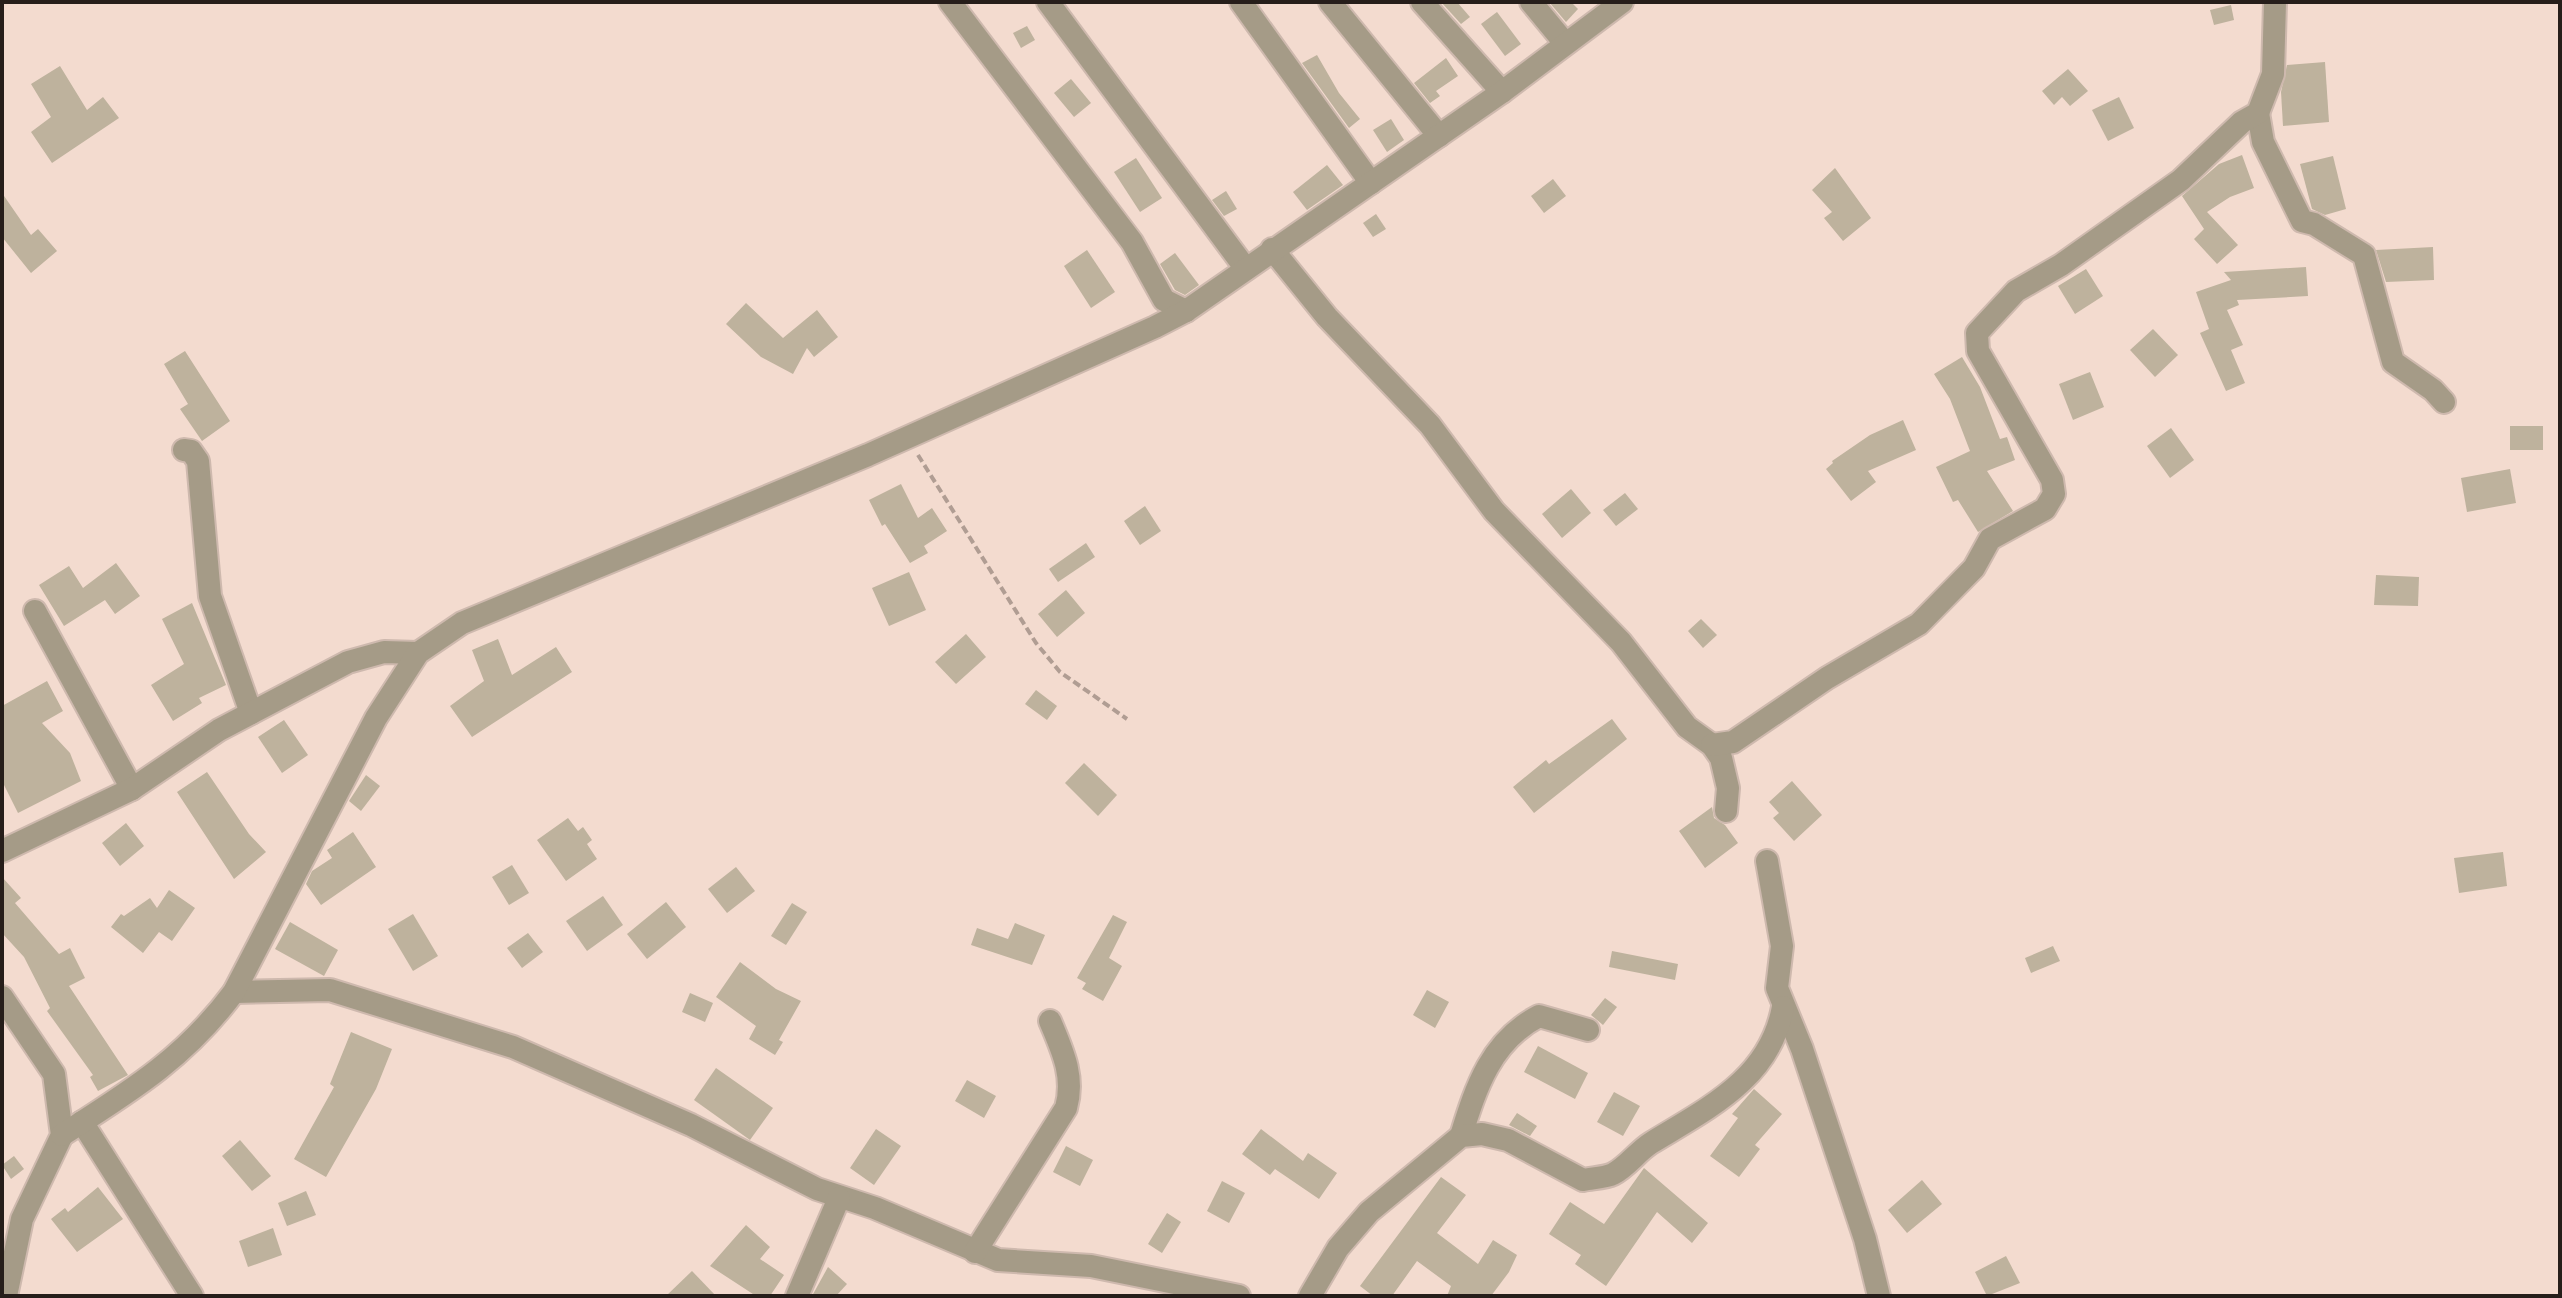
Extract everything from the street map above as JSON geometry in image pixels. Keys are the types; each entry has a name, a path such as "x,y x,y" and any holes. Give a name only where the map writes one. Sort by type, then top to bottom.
{"street":[{"path":"950,2 1132,242 1164,300 1186,311"},
{"path":"1048,2 1246,269"},
{"path":"1241,2 1371,183"},
{"path":"1330,2 1439,136"},
{"path":"1422,2 1502,92"},
{"path":"1531,2 1564,42"},
{"path":"6,1296 12,1214 62,1135 151,1078 211,1023 234,992 376,718 418,653 462,623 908,438 1186,311 1502,92 1564,42 1622,2"},
{"path":"2275,2 2273,74 2258,113 2263,142 2302,221 2314,224 2364,255 2393,362 2433,390 2444,402"},
{"path":"1712,745 1733,742 1827,678 1919,624 1974,568 1990,539 2045,509 2054,494 2052,480 1978,351 1977,333 2016,291 2061,265 2181,180 2242,122 2258,113"},
{"path":"1272,249 1327,317 1430,425 1494,511 1621,642 1687,727 1712,745 1721,758 1728,788 1726,811"},
{"path":"1155,327 1164,300"},
{"path":"184,450 191,451 198,461 210,596 251,713"},
{"path":"35,611 132,789"},
{"path":"2,851 132,789 219,730 348,662 384,652 418,653"},
{"path":"1767,861 1782,946 1777,988 1830,1131 1865,1239 1879,1296"},
{"path":"234,992 330,990 513,1047 691,1125 839,1198 875,1208 998,1260 1091,1266 1239,1296"},
{"path":"2,997 54,1074 62,1135"},
{"path":"1461,1136 1482,1134 1508,1140 1583,1180 1613,1174 1649,1144 1697,1118 1738,1088 1770,1048 1783,1007"},
{"path":"1310,1296 1338,1248 1369,1212 1461,1136 1477,1083 1498,1050 1519,1027 1539,1016 1588,1030"},
{"path":"975,1252 1066,1108 1071,1089 1066,1059 1050,1021"},
{"path":"82,1122 192,1296"},
{"path":"797,1296 839,1198"}],"path":[{"path":"908,438 1036,643 1078,687 1127,719"}],"building":[{"path":"1441,2 1457,2 1470,17 1461,24"},
{"path":"1549,2 1571,2 1578,9 1566,22"},
{"path":"2231,5 2234,20 2214,25 2210,10"},
{"path":"1497,12 1521,44 1505,56 1481,24"},
{"path":"1027,26 1035,40 1021,48 1013,33"},
{"path":"1317,55 1339,93 1360,119 1349,128 1302,63"},
{"path":"1446,58 1458,76 1436,91 1440,96 1430,103 1414,83"},
{"path":"2325,62 2329,122 2283,126 2281,92 2287,65"},
{"path":"60,66 87,110 103,97 119,118 52,163 31,132 51,117 31,84"},
{"path":"2068,69 2088,91 2070,106 2062,97 2054,105 2042,91"},
{"path":"1071,79 1091,103 1074,117 1054,93"},
{"path":"2119,97 2134,128 2108,141 2092,110"},
{"path":"1391,119 1404,140 1387,152 1373,130"},
{"path":"2242,155 2254,188 2230,197 2207,212 2238,245 2217,264 2194,239 2204,229 2182,196 2219,164"},
{"path":"2333,156 2346,209 2325,215 2312,209 2300,164"},
{"path":"1136,158 1162,198 1140,212 1114,172"},
{"path":"1327,165 1343,185 1307,210 1293,192"},
{"path":"1835,168 1871,218 1843,241 1824,218 1832,212 1812,190"},
{"path":"1553,179 1566,196 1544,213 1531,196"},
{"path":"1226,191 1237,209 1224,216 1212,200"},
{"path":"2,193 31,235 38,229 57,251 31,273 2,237"},
{"path":"1376,214 1386,229 1373,237 1363,223"},
{"path":"2433,247 2434,280 2386,282 2376,250"},
{"path":"1087,250 1115,292 1091,308 1064,266"},
{"path":"1175,253 1199,285 1185,295 1175,290 1160,264"},
{"path":"2306,267 2308,296 2237,300 2239,305 2227,310 2243,345 2231,350 2245,383 2226,391 2200,333 2209,329 2196,292 2231,280 2224,272"},
{"path":"2086,269 2103,296 2075,314 2058,286"},
{"path":"746,303 783,338 817,310 838,337 814,357 807,348 793,374 761,357 726,324"},
{"path":"2153,329 2178,355 2155,377 2130,350"},
{"path":"185,351 230,421 202,441 180,409 188,404 164,364"},
{"path":"1962,357 1980,387 2000,439 2007,437 2015,460 1987,471 2013,511 1978,532 1958,500 1953,502 1936,467 1970,451 1950,399 1934,374"},
{"path":"2090,372 2104,407 2073,420 2059,384"},
{"path":"1903,420 1916,450 1868,471 1876,482 1851,501 1826,469 1832,461 1870,435"},
{"path":"2510,426 2543,426 2543,450 2510,450"},
{"path":"2171,428 2194,460 2170,478 2147,446"},
{"path":"2510,469 2516,503 2467,512 2461,478"},
{"path":"901,484 918,518 932,508 947,531 924,546 928,553 910,563 885,524 882,526 869,500"},
{"path":"1571,489 1591,513 1562,538 1542,514"},
{"path":"1625,493 1638,509 1616,526 1603,510"},
{"path":"1145,506 1161,531 1140,545 1124,521"},
{"path":"1086,543 1095,557 1058,582 1049,569"},
{"path":"116,563 140,596 115,614 105,600 64,626 39,585 69,566 83,588"},
{"path":"909,572 926,610 889,626 872,588"},
{"path":"2376,575 2419,577 2418,606 2374,605"},
{"path":"1066,590 1085,613 1057,637 1038,614"},
{"path":"192,603 226,685 199,698 202,703 173,721 151,685 184,664 162,619"},
{"path":"1701,619 1717,635 1703,648 1688,631"},
{"path":"966,634 986,657 956,684 935,662"},
{"path":"498,639 512,675 556,647 572,672 472,737 450,706 484,681 472,650"},
{"path":"47,681 63,711 42,723 70,753 81,781 18,813 2,781 2,706"},
{"path":"1036,690 1057,706 1047,720 1025,704"},
{"path":"1612,719 1627,739 1534,813 1513,787 1546,760 1549,764"},
{"path":"284,720 308,755 282,773 258,737"},
{"path":"1084,763 1117,795 1098,816 1065,783"},
{"path":"207,772 249,834 266,852 234,879 177,792"},
{"path":"366,775 380,786 361,811 349,801"},
{"path":"1792,781 1822,815 1794,841 1773,818 1779,813 1769,802"},
{"path":"1712,807 1714,818 1725,825 1738,843 1705,868 1679,831"},
{"path":"568,818 578,831 583,827 592,840 587,844 597,859 566,881 537,840"},
{"path":"126,823 144,846 120,866 102,843"},
{"path":"353,832 376,867 321,905 306,884 312,871 332,858 327,850"},
{"path":"2503,852 2507,886 2459,893 2454,858"},
{"path":"512,865 529,893 509,905 492,877"},
{"path":"736,867 755,891 727,913 708,889"},
{"path":"2,877 21,898 15,903 59,954 70,948 85,978 69,986 128,1075 98,1091 90,1077 93,1075 47,1011 50,1008 24,957 2,933"},
{"path":"169,890 195,908 172,941 159,932 143,953 111,927 121,914 124,916 150,898 157,908"},
{"path":"603,896 623,925 587,951 566,921"},
{"path":"666,902 686,927 647,959 627,934"},
{"path":"792,903 807,912 786,945 771,936"},
{"path":"413,914 438,956 413,971 388,929"},
{"path":"1113,915 1127,922 1109,958 1122,966 1103,1001 1082,989 1086,983 1077,978"},
{"path":"290,922 338,950 324,976 275,949"},
{"path":"1015,923 1045,935 1032,965 971,945 977,928 1008,939"},
{"path":"528,933 543,952 522,968 507,948"},
{"path":"2053,946 2060,961 2031,973 2025,958"},
{"path":"1612,951 1678,964 1675,980 1609,967"},
{"path":"740,962 776,989 801,1001 779,1040 783,1042 775,1055 749,1039 756,1026 716,997"},
{"path":"1427,990 1449,1002 1435,1028 1413,1015"},
{"path":"690,993 713,1003 705,1022 682,1012"},
{"path":"1605,998 1617,1007 1603,1025 1591,1015"},
{"path":"351,1032 392,1049 376,1089 326,1177 294,1159 334,1087 330,1084"},
{"path":"1538,1046 1588,1073 1575,1099 1524,1072"},
{"path":"716,1068 773,1108 750,1140 694,1100"},
{"path":"967,1080 996,1096 984,1118 955,1101"},
{"path":"1754,1089 1782,1114 1755,1145 1760,1149 1739,1177 1710,1156 1738,1118 1732,1114"},
{"path":"1614,1092 1640,1106 1623,1136 1597,1122"},
{"path":"1517,1113 1537,1126 1530,1136 1509,1125"},
{"path":"876,1129 901,1146 874,1185 850,1168"},
{"path":"1261,1129 1303,1161 1308,1153 1337,1173 1319,1199 1275,1169 1270,1175 1242,1154"},
{"path":"240,1140 271,1176 252,1191 222,1156"},
{"path":"1066,1146 1093,1160 1080,1186 1053,1172"},
{"path":"14,1156 24,1169 11,1179 2,1165"},
{"path":"1644,1168 1708,1223 1692,1243 1657,1212 1606,1286 1575,1264 1581,1255 1549,1234 1570,1202 1604,1224"},
{"path":"1441,1177 1466,1195 1437,1233 1478,1264 1493,1240 1517,1255 1509,1272 1491,1296 1447,1296 1451,1286 1417,1261 1392,1296 1373,1296 1360,1286"},
{"path":"1922,1180 1942,1204 1907,1233 1888,1210"},
{"path":"1222,1181 1245,1193 1229,1223 1207,1211"},
{"path":"98,1187 123,1219 77,1252 51,1219 65,1208 68,1212"},
{"path":"306,1191 316,1215 287,1226 278,1203"},
{"path":"1167,1213 1181,1222 1162,1253 1148,1244"},
{"path":"746,1225 770,1247 760,1259 784,1275 770,1296 756,1296 710,1266"},
{"path":"273,1228 282,1255 248,1267 239,1241"},
{"path":"2006,1256 2020,1283 1987,1296 1975,1272"},
{"path":"828,1267 847,1284 836,1296 812,1296"},
{"path":"692,1271 716,1296 666,1296"}]}
